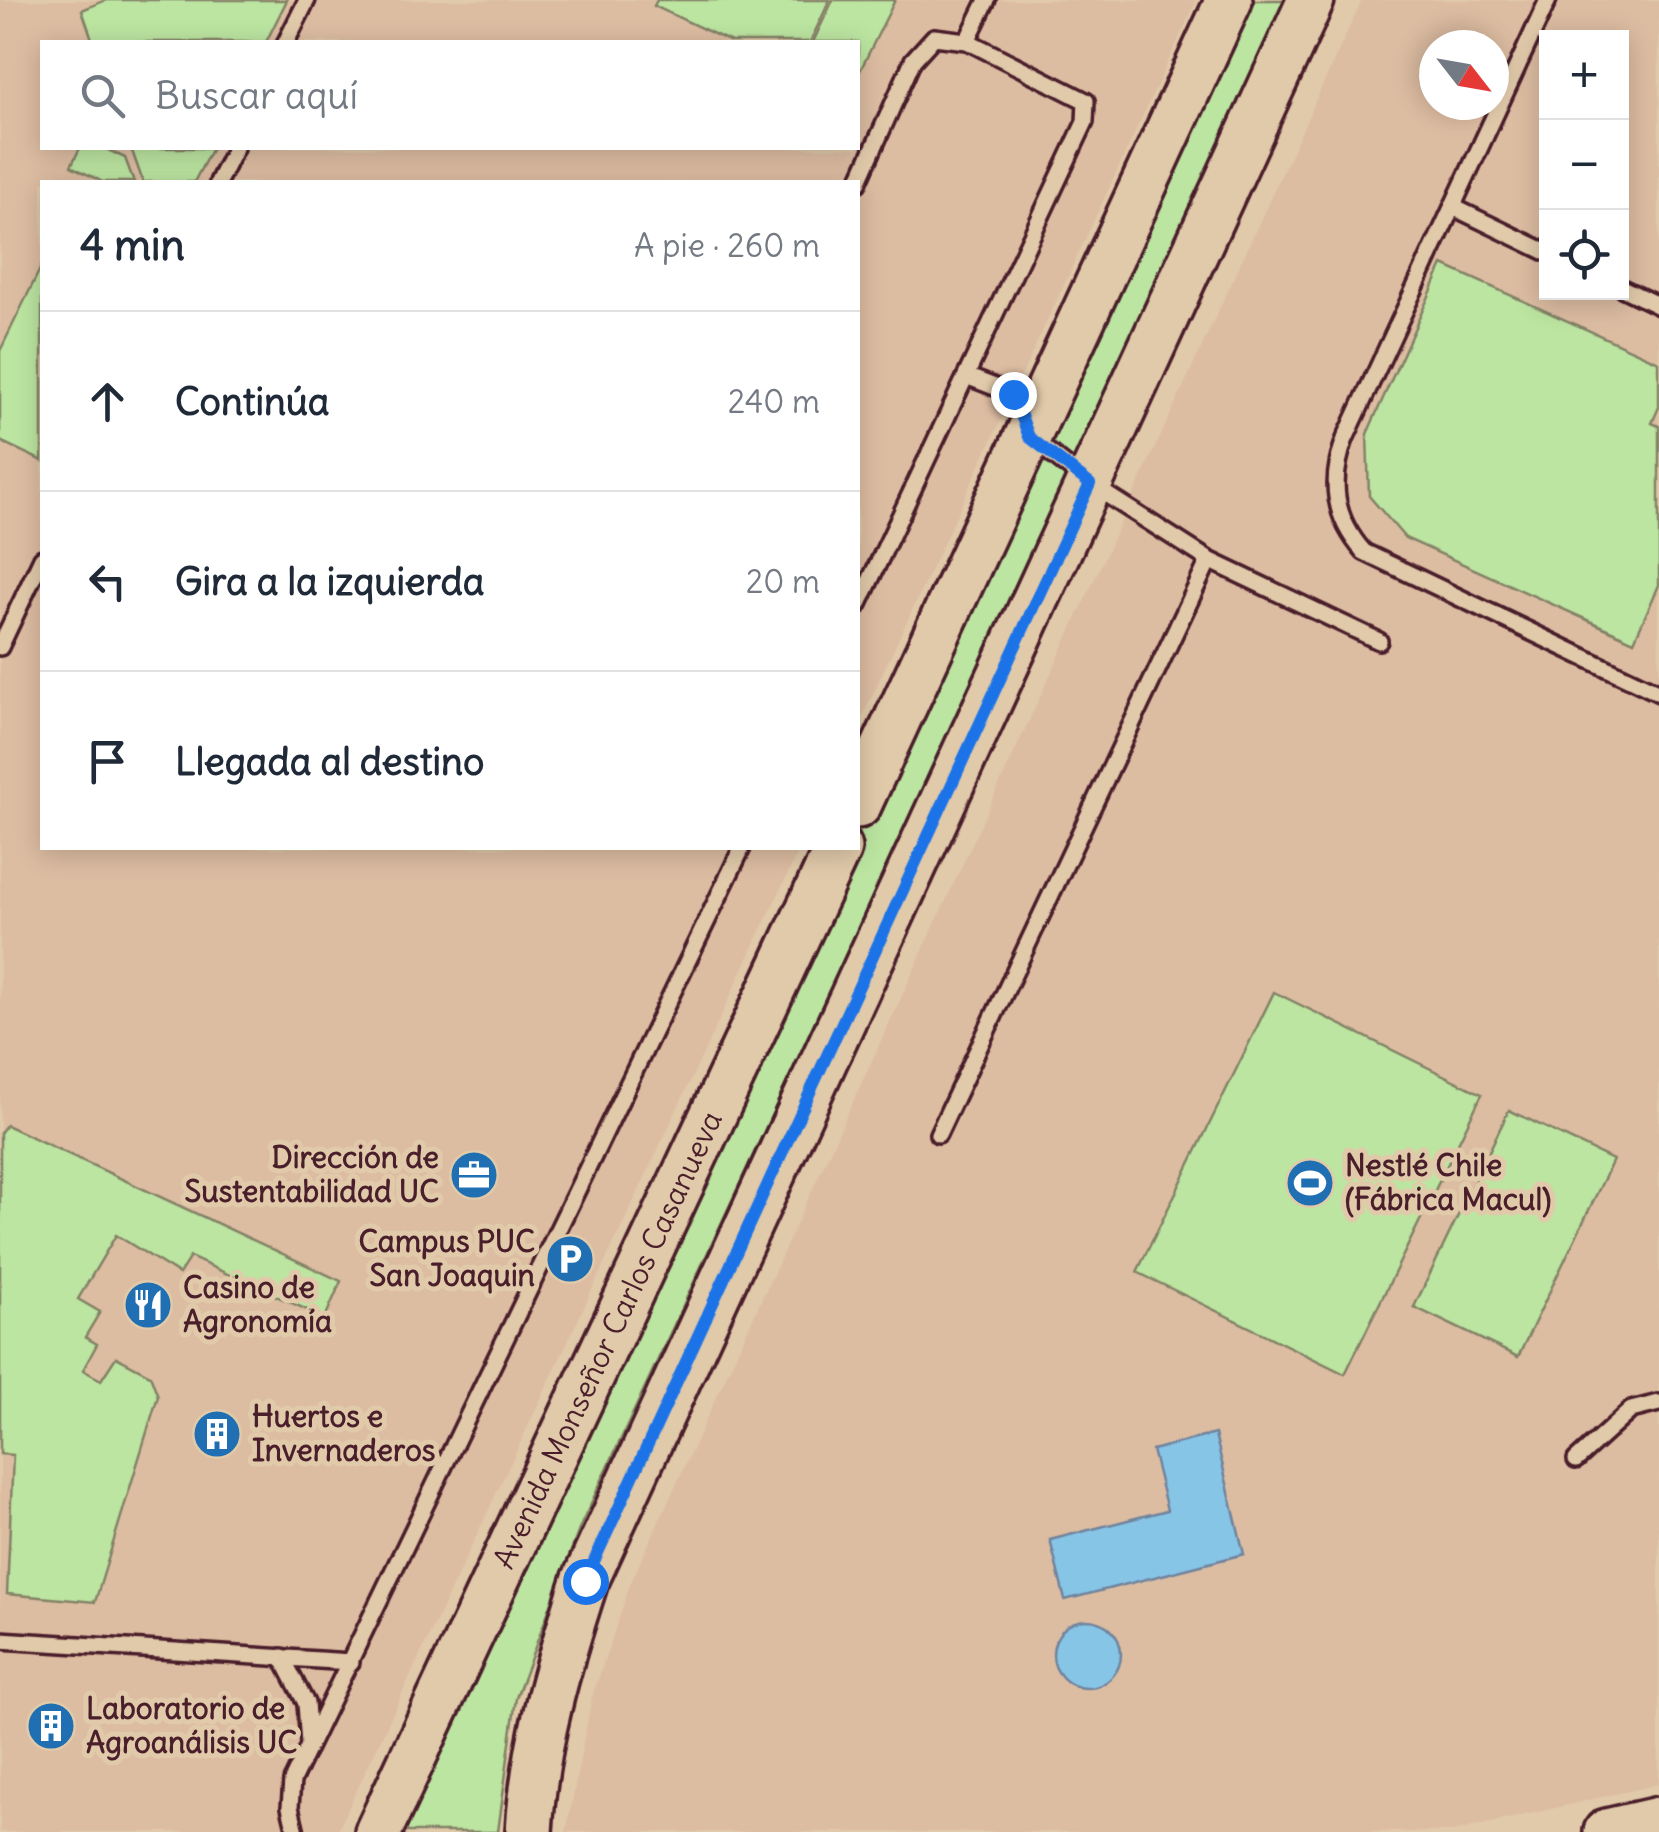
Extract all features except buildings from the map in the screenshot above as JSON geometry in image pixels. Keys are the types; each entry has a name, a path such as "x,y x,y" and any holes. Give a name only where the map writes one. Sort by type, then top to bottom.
{"main road":[{"path":"860,801 1228,0"},
{"path":"529,1832 532,1781 553,1679 585,1581 1311,0"},
{"name":"Avenida Monseñor Carlos Casanueva","path":"378,1832 837,850"},
{"path":"1608,1832 1659,1820"}],"lane":[{"path":"287,40 306,0"},
{"path":"967,40 987,0"},
{"path":"1548,0 1345,439 1335,476 1338,511 1364,552 1659,693"},
{"path":"859,180 913,60 926,41 967,40 1072,90 1086,101 1089,113 860,602"},
{"path":"219,180 234,150"},
{"path":"1453,207 1539,249"},
{"path":"1629,291 1659,306"},
{"path":"966,376 1013,394 1029,437 1090,484 1209,560 1379,641"},
{"path":"938,1134 1209,560"},
{"path":"0,646 40,562"},
{"path":"296,1832 290,1807 292,1781 741,850"},
{"path":"1576,1460 1632,1410 1659,1403"},
{"path":"0,1640 351,1662"},
{"path":"282,1658 306,1703 309,1748"}],"shaded area":[{"path":"0,0 1197,0 860,722 860,180 40,180 40,850 799,850 337,1832 0,1832"},
{"name":"Nestlé Chile (Fábrica Macul)","path":"1362,0 1659,0 1659,1784 1452,1832 566,1832 592,1697 631,1582"}],"green space":[{"path":"106,0 287,0 267,40 92,40 82,10"},
{"path":"657,0 830,0 811,40 727,40 654,6"},
{"path":"833,0 895,0 860,71 860,40 814,40"},
{"path":"1247,0 1290,0 580,1527 516,1698 498,1832 394,1832 851,850 860,850 860,831"},
{"path":"79,150 108,150 125,158 133,180 99,180 71,166"},
{"path":"132,150 211,150 195,180 142,180"},
{"path":"1443,265 1659,362 1659,407 1652,423 1659,426 1659,585 1634,641 1405,538 1369,496 1367,434"},
{"path":"40,269 40,460 0,441 0,351"},
{"name":"Nestlé Chile (Fábrica Macul)","path":"1274,992 1482,1094 1345,1374 1137,1272"},
{"name":"Nestlé Chile (Fábrica Macul)","path":"1509,1110 1613,1160 1518,1357 1414,1307"},
{"path":"6,1125 341,1281 325,1318 190,1257 179,1274 116,1235 78,1299 100,1312 85,1337 97,1344 83,1370 101,1380 116,1357 150,1375 158,1396 95,1602 7,1594 13,1455 0,1454 0,1133"}],"water":[{"path":"1215,1434 1244,1554 1065,1600 1050,1540 1167,1510 1152,1450"},
{"path":"1087,1620 1111,1630 1121,1654 1111,1678 1087,1688 1063,1678 1053,1654 1063,1630"}],"place":[{"name":"Dirección de Sustentabilidad UC","path":"474,1175"},
{"name":"Nestlé Chile (Fábrica Macul)","path":"1310,1183"},
{"name":"Campus PUC San Joaquin","path":"570,1259"},
{"name":"Casino de Agronomía","path":"148,1305"},
{"name":"Huertos e Invernaderos","path":"217,1434"},
{"name":"Laboratorio de Agroanálisis UC","path":"51,1726"}],"route":[{"path":"585,1581 1090,484 1029,437 1013,394"}]}
